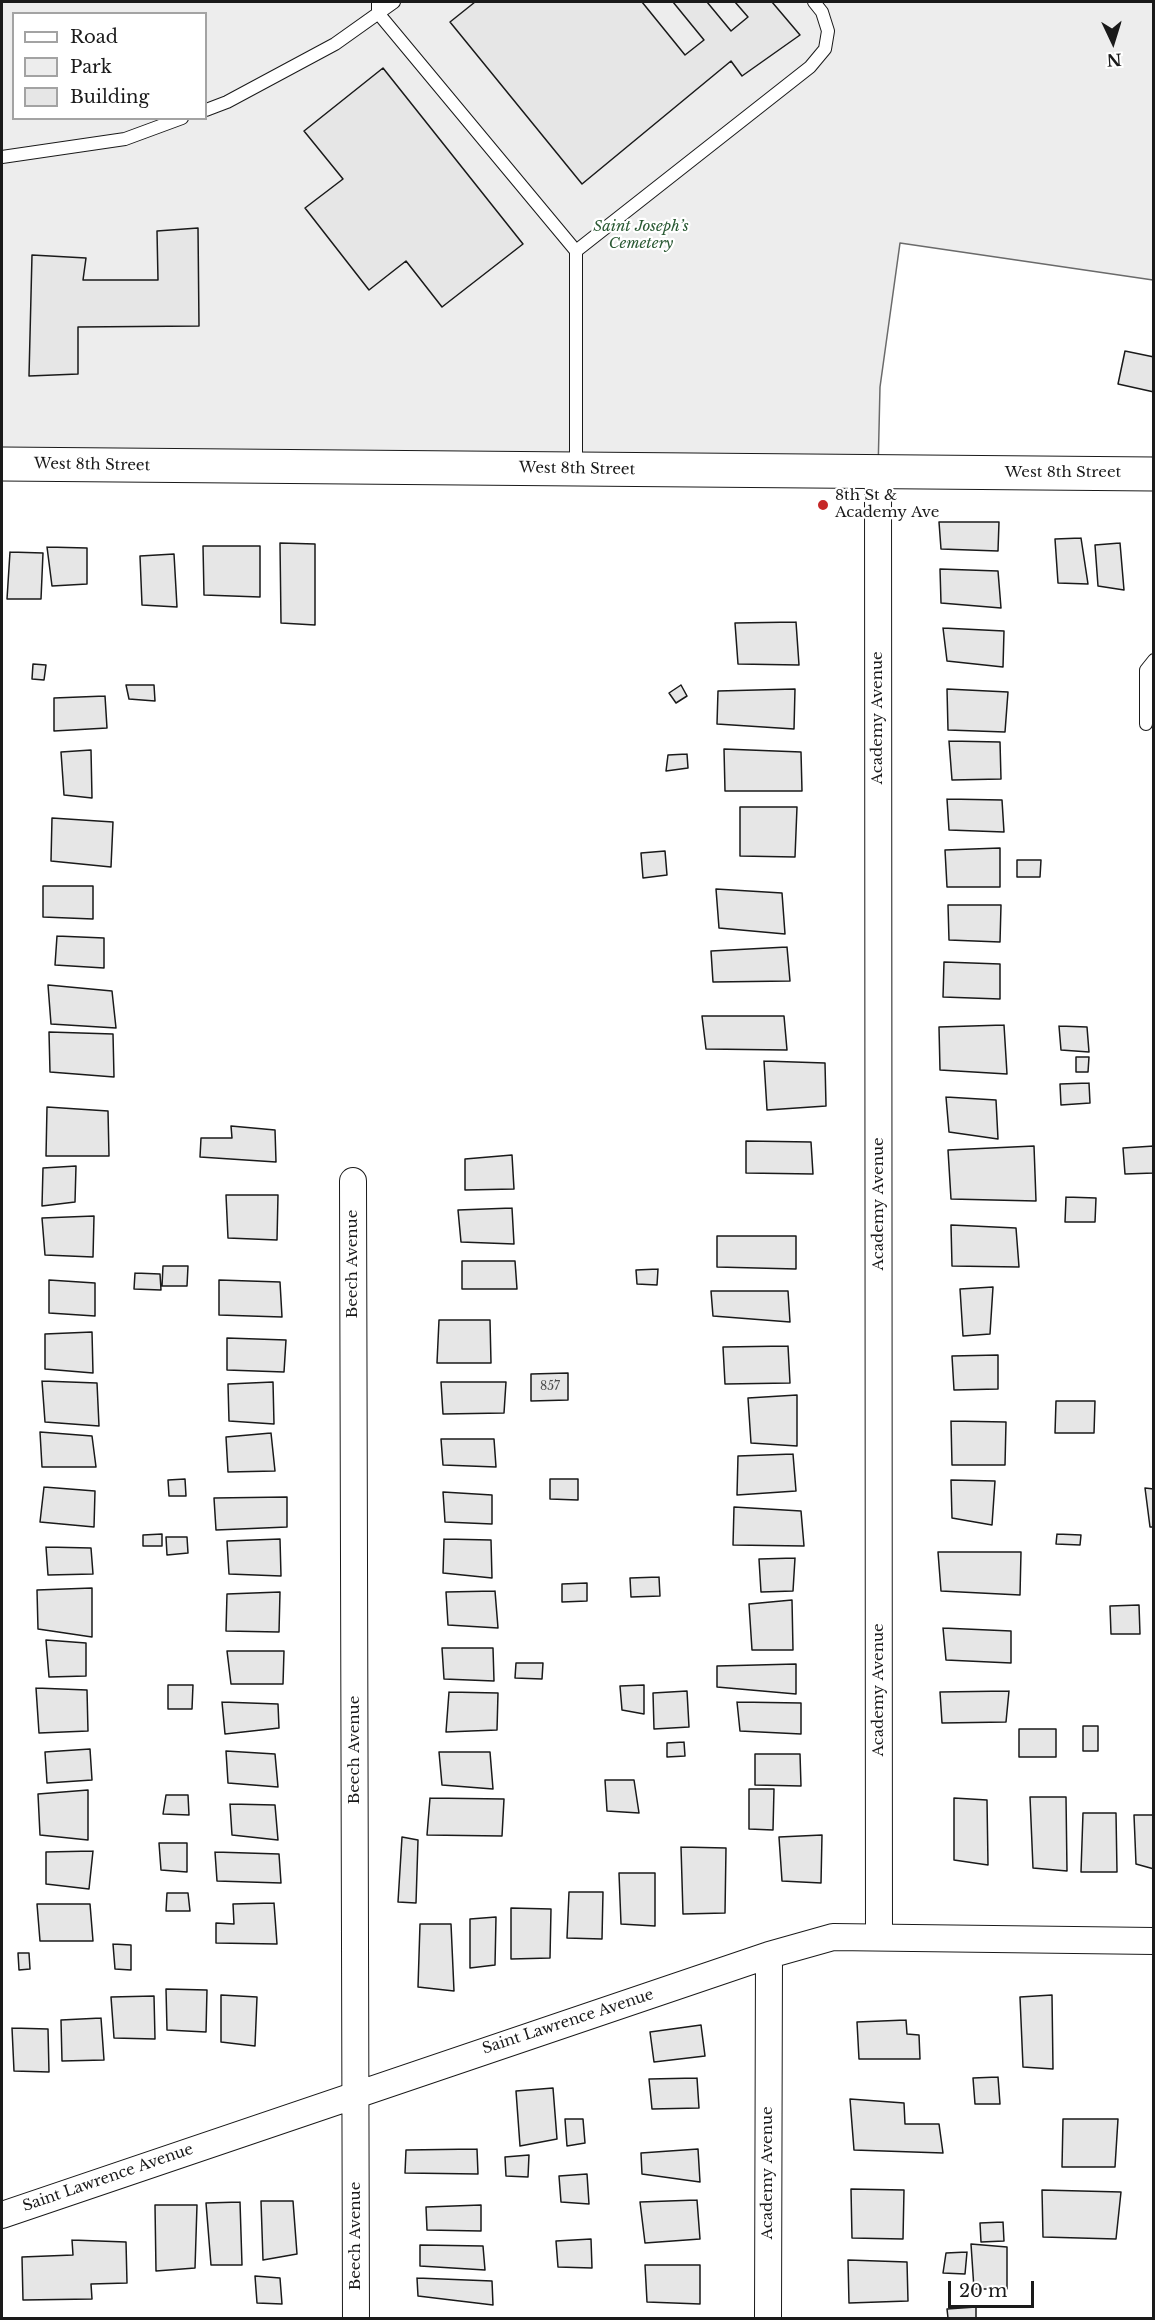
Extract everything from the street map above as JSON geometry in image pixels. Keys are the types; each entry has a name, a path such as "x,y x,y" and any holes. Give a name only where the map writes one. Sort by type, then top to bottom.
{"street":[{"name":"West 8th Street","path":"2,464 1154,474"},
{"name":"Academy Avenue","path":"878,472 879,1937"},
{"name":"Beech Avenue","path":"353,1181 356,2319"},
{"name":"Saint Lawrence Avenue","path":"2,2215 356,2093 769,1955 833,1937 1154,1941"},
{"name":"Academy Avenue","path":"768,2319 769,1955"}],"lane":[{"path":"207,110 227,102 335,44 378,7 394,2"},
{"path":"576,251 810,67 825,49 828,31 822,12 814,2"},
{"path":"378,7 576,251 576,469"},
{"path":"2,157 124,139 176,120"},
{"path":"1146,724 1146,670 1154,660"}],"green space":[{"name":"Saint Joseph’s Cemetery","path":"2,2 1153,2 1153,280 900,243 880,387 878,472 2,464"}],"building":[{"path":"475,2 642,2 685,55 704,40 673,2 707,2 731,31 748,17 735,2 772,2 800,35 742,76 731,61 582,184 450,22"},
{"path":"383,68 523,244 442,307 406,261 369,290 305,208 343,179 304,131"},
{"path":"198,228 199,326 78,327 78,374 29,376 32,255 86,258 83,280 158,280 157,231"},
{"path":"1125,351 1154,357 1154,392 1118,384"},
{"path":"939,522 999,522 998,551 941,549"},
{"path":"1081,538 1088,584 1058,583 1055,539"},
{"path":"280,543 315,544 315,625 281,623"},
{"path":"1120,543 1124,590 1098,586 1095,545"},
{"path":"203,546 260,546 260,597 204,595"},
{"path":"47,547 87,548 87,584 52,586"},
{"path":"10,552 43,553 41,599 7,599"},
{"path":"174,554 177,607 142,605 140,556"},
{"path":"940,569 998,571 1001,608 941,603"},
{"path":"796,622 799,665 738,664 735,623"},
{"path":"943,628 1004,631 1003,667 947,661"},
{"path":"33,664 46,665 44,680 32,679"},
{"path":"126,685 154,685 155,701 129,699"},
{"path":"681,685 687,696 676,703 669,693"},
{"path":"795,689 794,729 717,724 718,691"},
{"path":"947,689 1008,692 1005,732 948,730"},
{"path":"105,696 107,728 54,731 54,698"},
{"path":"949,741 1000,742 1001,779 952,780"},
{"path":"724,749 801,752 802,791 725,791"},
{"path":"91,750 92,798 64,795 61,752"},
{"path":"687,754 688,768 666,771 668,755"},
{"path":"947,799 1002,800 1004,832 949,830"},
{"path":"740,807 797,807 795,857 740,856"},
{"path":"52,818 113,822 111,867 51,861"},
{"path":"1000,848 1000,887 947,887 945,850"},
{"path":"665,851 667,875 643,878 641,853"},
{"path":"1017,860 1041,860 1040,877 1017,877"},
{"path":"43,886 93,886 93,919 43,917"},
{"path":"716,889 782,893 785,934 719,928"},
{"path":"948,905 1001,905 1000,942 949,940"},
{"path":"57,936 104,938 104,968 55,965"},
{"path":"787,947 790,981 713,982 711,951"},
{"path":"944,962 1000,964 1000,999 943,997"},
{"path":"48,985 112,991 116,1028 51,1024"},
{"path":"702,1016 784,1016 787,1050 706,1049"},
{"path":"1004,1025 1007,1074 940,1070 939,1027"},
{"path":"1059,1026 1087,1027 1089,1052 1061,1050"},
{"path":"49,1032 113,1034 114,1077 50,1072"},
{"path":"1076,1057 1089,1057 1088,1072 1076,1072"},
{"path":"764,1061 825,1063 826,1106 767,1110"},
{"path":"1089,1083 1090,1103 1061,1105 1060,1084"},
{"path":"946,1097 996,1100 998,1139 949,1132"},
{"path":"47,1107 108,1111 109,1156 46,1156"},
{"path":"231,1126 275,1130 276,1162 200,1157 201,1138 232,1138"},
{"path":"746,1141 811,1142 813,1174 746,1173"},
{"path":"1034,1146 1036,1201 951,1199 948,1150"},
{"path":"1154,1146 1154,1173 1125,1174 1123,1148"},
{"path":"512,1155 514,1189 465,1190 465,1159"},
{"path":"76,1166 75,1202 42,1206 43,1168"},
{"path":"226,1195 278,1195 277,1240 228,1238"},
{"path":"1066,1197 1096,1198 1095,1222 1065,1222"},
{"path":"512,1208 514,1244 461,1242 458,1210"},
{"path":"94,1216 93,1257 45,1255 42,1218"},
{"path":"951,1225 1016,1228 1019,1267 952,1266"},
{"path":"717,1236 796,1236 796,1269 717,1267"},
{"path":"462,1261 515,1261 517,1289 462,1289"},
{"path":"163,1266 188,1266 187,1286 162,1286"},
{"path":"658,1269 657,1285 637,1284 636,1270"},
{"path":"135,1273 160,1274 161,1290 134,1289"},
{"path":"49,1280 95,1283 95,1316 49,1313"},
{"path":"219,1280 280,1282 282,1317 219,1315"},
{"path":"993,1287 990,1334 963,1336 960,1289"},
{"path":"711,1291 788,1291 790,1322 713,1316"},
{"path":"439,1320 490,1320 491,1363 437,1363"},
{"path":"92,1332 93,1373 45,1369 45,1334"},
{"path":"227,1338 286,1340 284,1372 227,1370"},
{"path":"788,1346 790,1383 725,1384 723,1347"},
{"path":"998,1355 998,1389 954,1390 952,1356"},
{"path":"568,1373 568,1400 531,1401 531,1374"},
{"path":"42,1381 97,1383 99,1426 45,1422"},
{"path":"273,1382 274,1424 229,1421 228,1384"},
{"path":"441,1382 506,1382 504,1413 443,1414"},
{"path":"797,1395 797,1446 751,1443 748,1398"},
{"path":"1056,1401 1095,1401 1094,1433 1055,1433"},
{"path":"951,1421 1006,1422 1005,1465 952,1465"},
{"path":"40,1432 92,1436 96,1467 42,1467"},
{"path":"271,1433 275,1471 228,1472 226,1437"},
{"path":"441,1439 494,1439 496,1467 443,1465"},
{"path":"793,1454 796,1491 737,1495 738,1456"},
{"path":"185,1479 186,1496 169,1496 168,1480"},
{"path":"550,1479 578,1479 578,1500 550,1499"},
{"path":"951,1480 995,1481 992,1525 952,1518"},
{"path":"44,1487 95,1491 94,1527 40,1522"},
{"path":"1145,1488 1154,1489 1154,1527 1150,1527"},
{"path":"443,1492 492,1495 492,1524 445,1522"},
{"path":"287,1497 287,1527 216,1530 214,1498"},
{"path":"734,1507 801,1511 804,1546 733,1545"},
{"path":"162,1534 162,1546 143,1546 143,1535"},
{"path":"1057,1534 1081,1535 1080,1545 1056,1544"},
{"path":"166,1537 187,1537 188,1553 167,1555"},
{"path":"280,1539 281,1576 229,1574 227,1541"},
{"path":"444,1539 491,1540 492,1578 443,1573"},
{"path":"46,1547 91,1548 93,1574 48,1575"},
{"path":"938,1552 1021,1552 1020,1595 941,1591"},
{"path":"795,1558 793,1591 761,1592 759,1559"},
{"path":"659,1577 660,1596 631,1597 630,1578"},
{"path":"587,1583 587,1601 562,1602 562,1584"},
{"path":"92,1588 92,1637 38,1629 37,1590"},
{"path":"495,1591 498,1628 448,1625 446,1592"},
{"path":"280,1592 279,1632 226,1631 227,1594"},
{"path":"792,1600 793,1650 752,1650 749,1604"},
{"path":"1139,1605 1140,1634 1111,1634 1110,1606"},
{"path":"943,1628 1011,1631 1011,1663 946,1660"},
{"path":"46,1640 86,1643 86,1676 49,1677"},
{"path":"442,1648 493,1648 494,1681 444,1679"},
{"path":"227,1651 284,1651 283,1684 231,1684"},
{"path":"516,1663 543,1663 542,1679 515,1678"},
{"path":"796,1664 796,1694 717,1687 717,1666"},
{"path":"168,1685 193,1685 192,1709 168,1709"},
{"path":"644,1685 644,1714 622,1710 620,1686"},
{"path":"36,1688 87,1690 88,1731 39,1733"},
{"path":"687,1691 689,1727 654,1729 653,1693"},
{"path":"1009,1691 1006,1722 942,1723 940,1692"},
{"path":"449,1692 498,1693 497,1730 446,1732"},
{"path":"222,1702 278,1704 279,1728 225,1734"},
{"path":"737,1702 801,1703 801,1734 740,1731"},
{"path":"1083,1726 1098,1726 1098,1751 1083,1751"},
{"path":"1019,1729 1056,1729 1056,1757 1019,1757"},
{"path":"684,1742 685,1756 667,1757 667,1743"},
{"path":"90,1749 92,1780 47,1783 45,1752"},
{"path":"226,1751 275,1754 278,1787 228,1783"},
{"path":"439,1752 490,1752 493,1789 442,1785"},
{"path":"755,1754 800,1754 801,1786 755,1785"},
{"path":"605,1780 634,1780 639,1813 607,1811"},
{"path":"749,1789 774,1789 773,1830 749,1829"},
{"path":"88,1790 88,1840 40,1835 38,1794"},
{"path":"166,1795 188,1795 189,1815 163,1814"},
{"path":"1030,1797 1066,1797 1067,1871 1033,1868"},
{"path":"430,1798 504,1799 502,1836 427,1835"},
{"path":"954,1798 987,1800 988,1865 954,1860"},
{"path":"230,1804 275,1805 278,1840 232,1835"},
{"path":"1083,1813 1116,1813 1117,1872 1081,1872"},
{"path":"1134,1815 1154,1815 1154,1869 1136,1864"},
{"path":"822,1835 821,1883 782,1881 779,1837"},
{"path":"402,1837 418,1840 416,1903 398,1902"},
{"path":"159,1843 187,1843 187,1872 161,1870"},
{"path":"681,1847 726,1848 725,1913 683,1914"},
{"path":"93,1851 89,1889 46,1884 46,1852"},
{"path":"215,1852 279,1854 281,1883 217,1881"},
{"path":"619,1873 655,1873 655,1926 621,1924"},
{"path":"569,1892 603,1892 602,1939 567,1938"},
{"path":"167,1893 188,1893 190,1911 166,1911"},
{"path":"274,1903 277,1944 216,1943 216,1923 234,1924 233,1904"},
{"path":"37,1904 90,1904 93,1941 40,1941"},
{"path":"511,1908 551,1909 550,1958 511,1959"},
{"path":"496,1917 495,1965 470,1968 470,1919"},
{"path":"420,1924 451,1924 454,1991 418,1987"},
{"path":"113,1944 131,1945 131,1970 115,1969"},
{"path":"18,1953 29,1953 30,1969 19,1970"},
{"path":"166,1989 207,1990 206,2032 167,2030"},
{"path":"221,1995 257,1997 255,2046 221,2042"},
{"path":"1052,1995 1053,2069 1023,2067 1020,1997"},
{"path":"154,1996 155,2039 114,2038 111,1997"},
{"path":"101,2018 104,2060 62,2061 61,2020"},
{"path":"906,2020 907,2034 919,2035 920,2059 859,2059 857,2022"},
{"path":"701,2025 705,2056 654,2062 650,2032"},
{"path":"12,2028 48,2029 49,2072 14,2071"},
{"path":"998,2077 1000,2104 975,2104 973,2078"},
{"path":"697,2078 699,2108 652,2109 649,2079"},
{"path":"553,2088 557,2139 520,2146 516,2091"},
{"path":"850,2099 904,2103 905,2124 939,2124 943,2153 854,2150"},
{"path":"565,2119 583,2119 585,2143 567,2146"},
{"path":"1063,2119 1118,2119 1115,2167 1062,2167"},
{"path":"477,2149 478,2174 405,2173 406,2150"},
{"path":"698,2149 700,2182 642,2174 641,2153"},
{"path":"529,2155 528,2177 506,2176 505,2157"},
{"path":"587,2174 589,2204 561,2202 559,2176"},
{"path":"851,2189 904,2190 903,2239 852,2238"},
{"path":"1042,2190 1121,2192 1116,2239 1043,2237"},
{"path":"697,2200 700,2239 645,2243 640,2202"},
{"path":"261,2201 293,2201 297,2254 263,2260"},
{"path":"240,2202 242,2265 211,2265 206,2203"},
{"path":"155,2205 197,2205 195,2268 156,2271"},
{"path":"481,2205 481,2231 427,2230 426,2207"},
{"path":"1003,2222 1004,2241 981,2242 980,2223"},
{"path":"591,2239 592,2268 558,2267 556,2241"},
{"path":"72,2240 126,2242 127,2283 91,2284 92,2299 23,2300 22,2257 73,2255"},
{"path":"971,2244 1007,2247 1007,2289 974,2289"},
{"path":"420,2245 483,2246 485,2270 420,2266"},
{"path":"967,2252 965,2274 943,2273 946,2253"},
{"path":"848,2260 907,2262 908,2301 849,2303"},
{"path":"645,2265 700,2265 700,2304 647,2302"},
{"path":"255,2276 280,2278 282,2304 257,2303"},
{"path":"417,2278 492,2281 493,2305 418,2296"},
{"path":"976,2307 976,2318 948,2318 947,2309"}],"place":[{"name":"8th St & Academy Ave","path":"823,505"}]}
